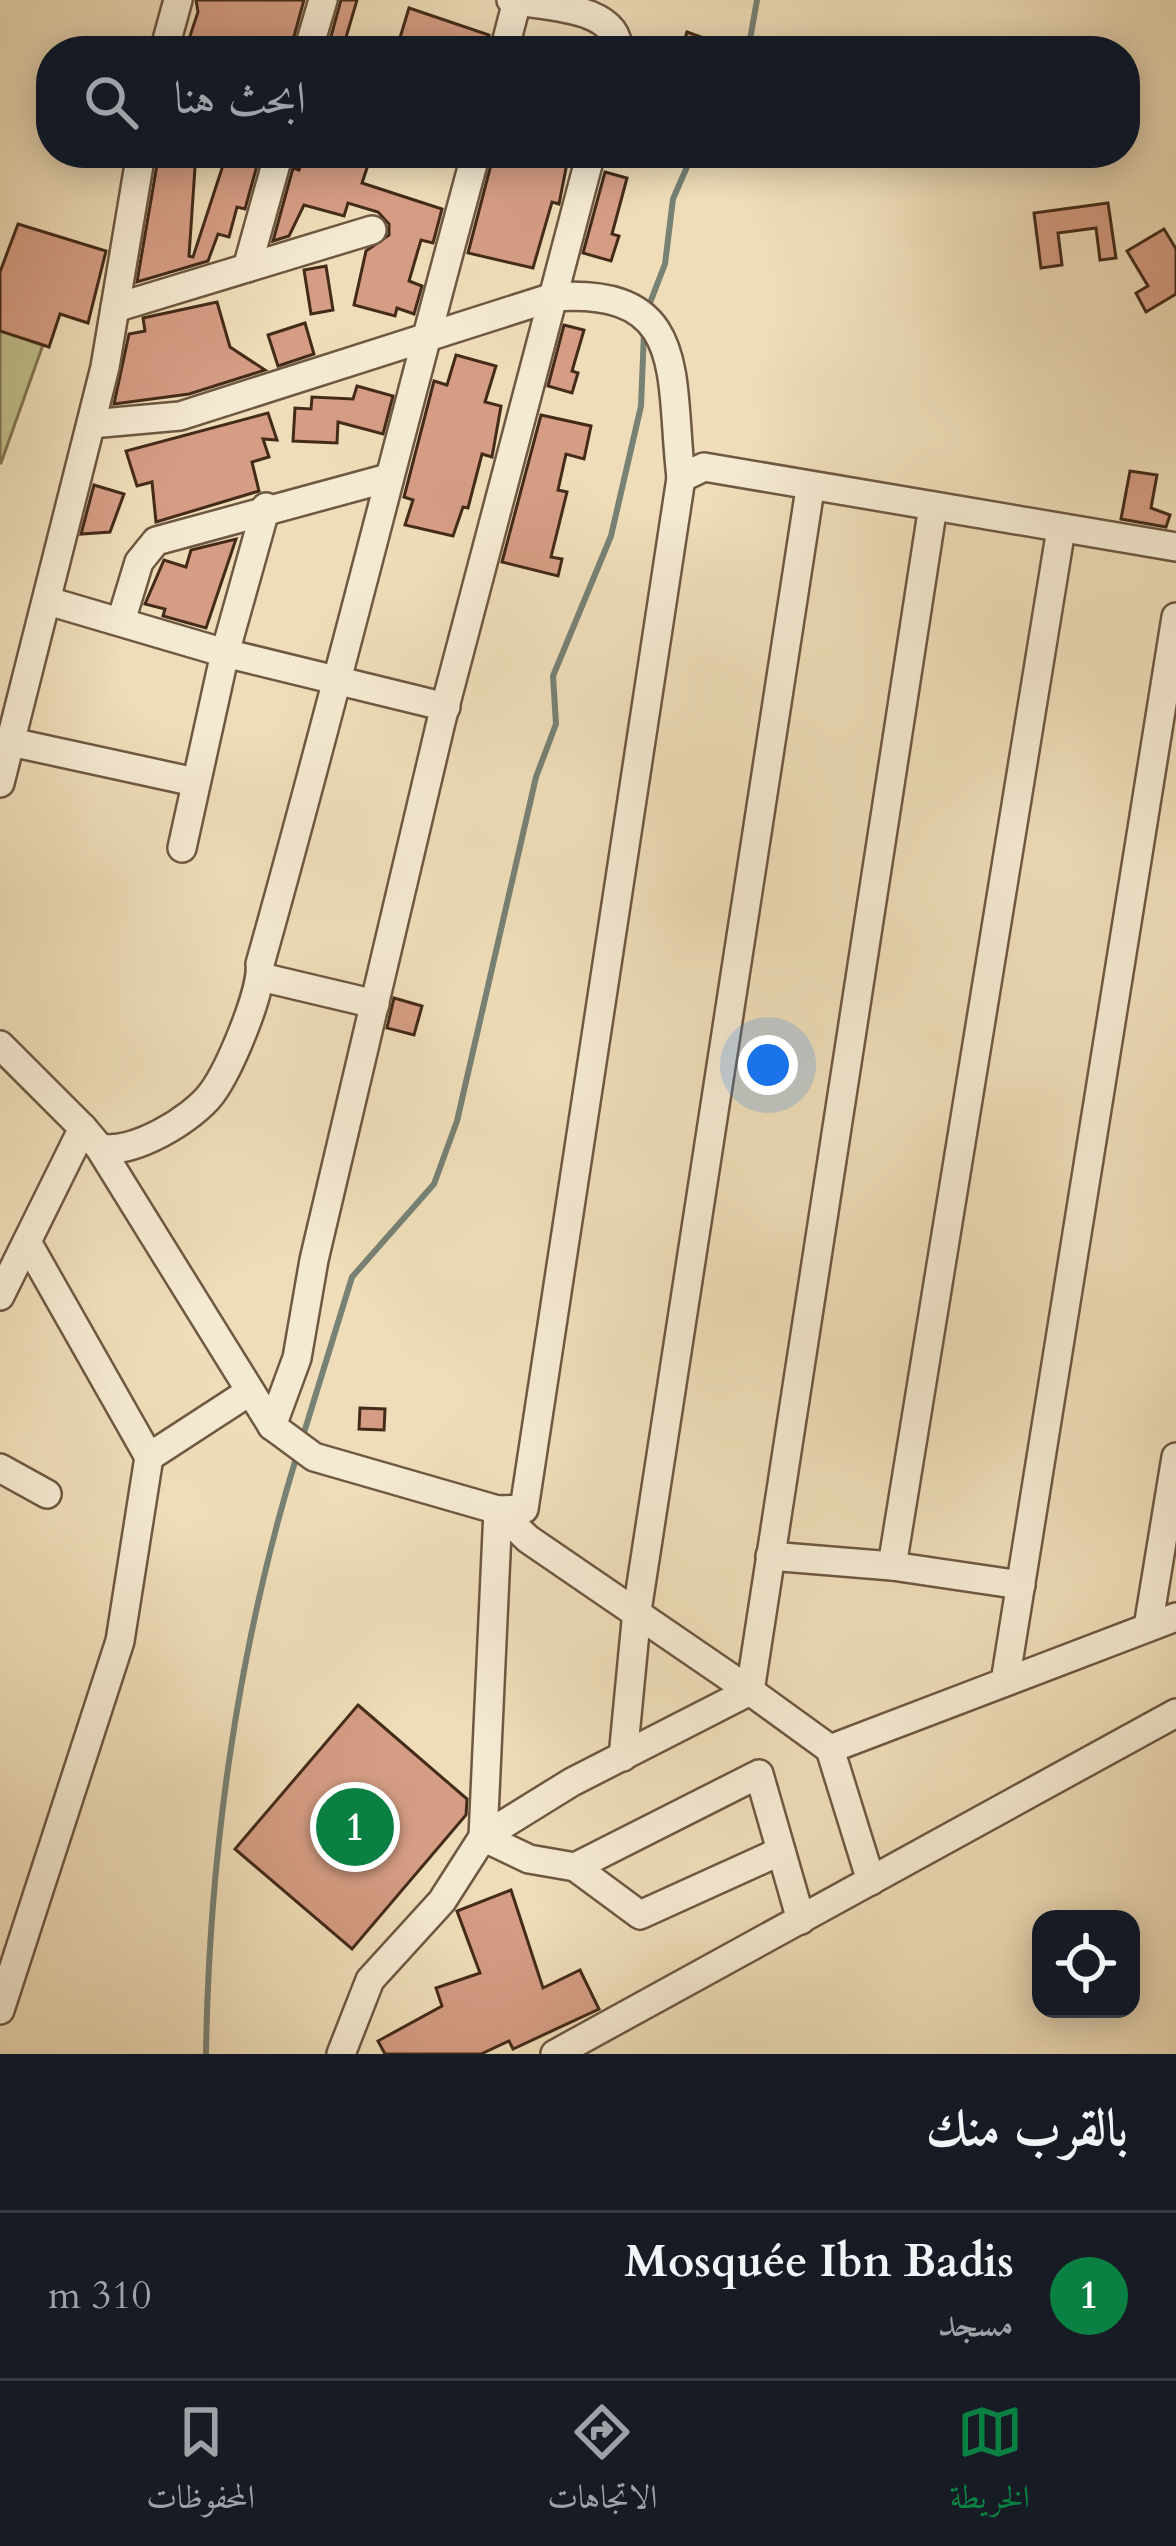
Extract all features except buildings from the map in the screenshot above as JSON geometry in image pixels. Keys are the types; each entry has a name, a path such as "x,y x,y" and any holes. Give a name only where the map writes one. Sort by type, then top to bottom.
{"street":[{"path":"168,36 178,0"},
{"path":"312,36 323,0"},
{"path":"507,36 514,1 607,22 618,36"},
{"path":"0,783 91,424 138,168"},
{"path":"247,268 275,168"},
{"path":"91,1138 131,1146 210,1095 261,977 260,964 340,682 388,478 472,168"},
{"path":"272,1426 297,1358 446,706 587,168"},
{"path":"115,308 372,230"},
{"path":"0,1045 91,1138 272,1426 314,1457 498,1510 524,1509 681,478 666,345 656,323 592,295 553,298 180,416 91,424"},
{"path":"681,478 704,466 810,489 1176,547"},
{"path":"121,621 139,562 156,541 266,507 388,478"},
{"path":"623,1757 637,1612 810,489"},
{"path":"750,1691 933,506"},
{"path":"182,848 225,653 266,507"},
{"path":"892,1566 1061,529"},
{"path":"48,601 225,653 446,706"},
{"path":"1005,1682 1176,616"},
{"path":"11,742 195,782"},
{"path":"261,977 375,1004"},
{"path":"0,1296 91,1138"},
{"path":"0,2011 120,1641 149,1457 27,1242"},
{"path":"149,1457 249,1392"},
{"path":"1148,1627 1176,1456"},
{"path":"0,1468 47,1494"},
{"path":"498,1510 528,1539 830,1749 871,1881"},
{"path":"483,1837 498,1510"},
{"path":"770,1556 892,1566 1021,1585"},
{"path":"830,1749 1176,1616"},
{"path":"340,2054 370,1980 442,1901 483,1837 750,1691"},
{"path":"559,2053 1176,1713"},
{"path":"575,1867 759,1774 801,1920"},
{"path":"483,1837 529,1859 575,1867 640,1915 781,1851"}],"green space":[{"path":"0,327 44,342 1,463 0,463"}],"waterway":[{"path":"751,36 757,0"},
{"path":"648,308 665,264 673,199 686,168"},
{"path":"303,1436 352,1277 434,1184 457,1121 536,777 556,724 553,676 611,536 641,406 644,332"},
{"path":"206,2054 213,1903 231,1751 258,1601 297,1455"}],"place":[{"name":"Mosquée Ibn Badis","path":"355,1827"}]}
